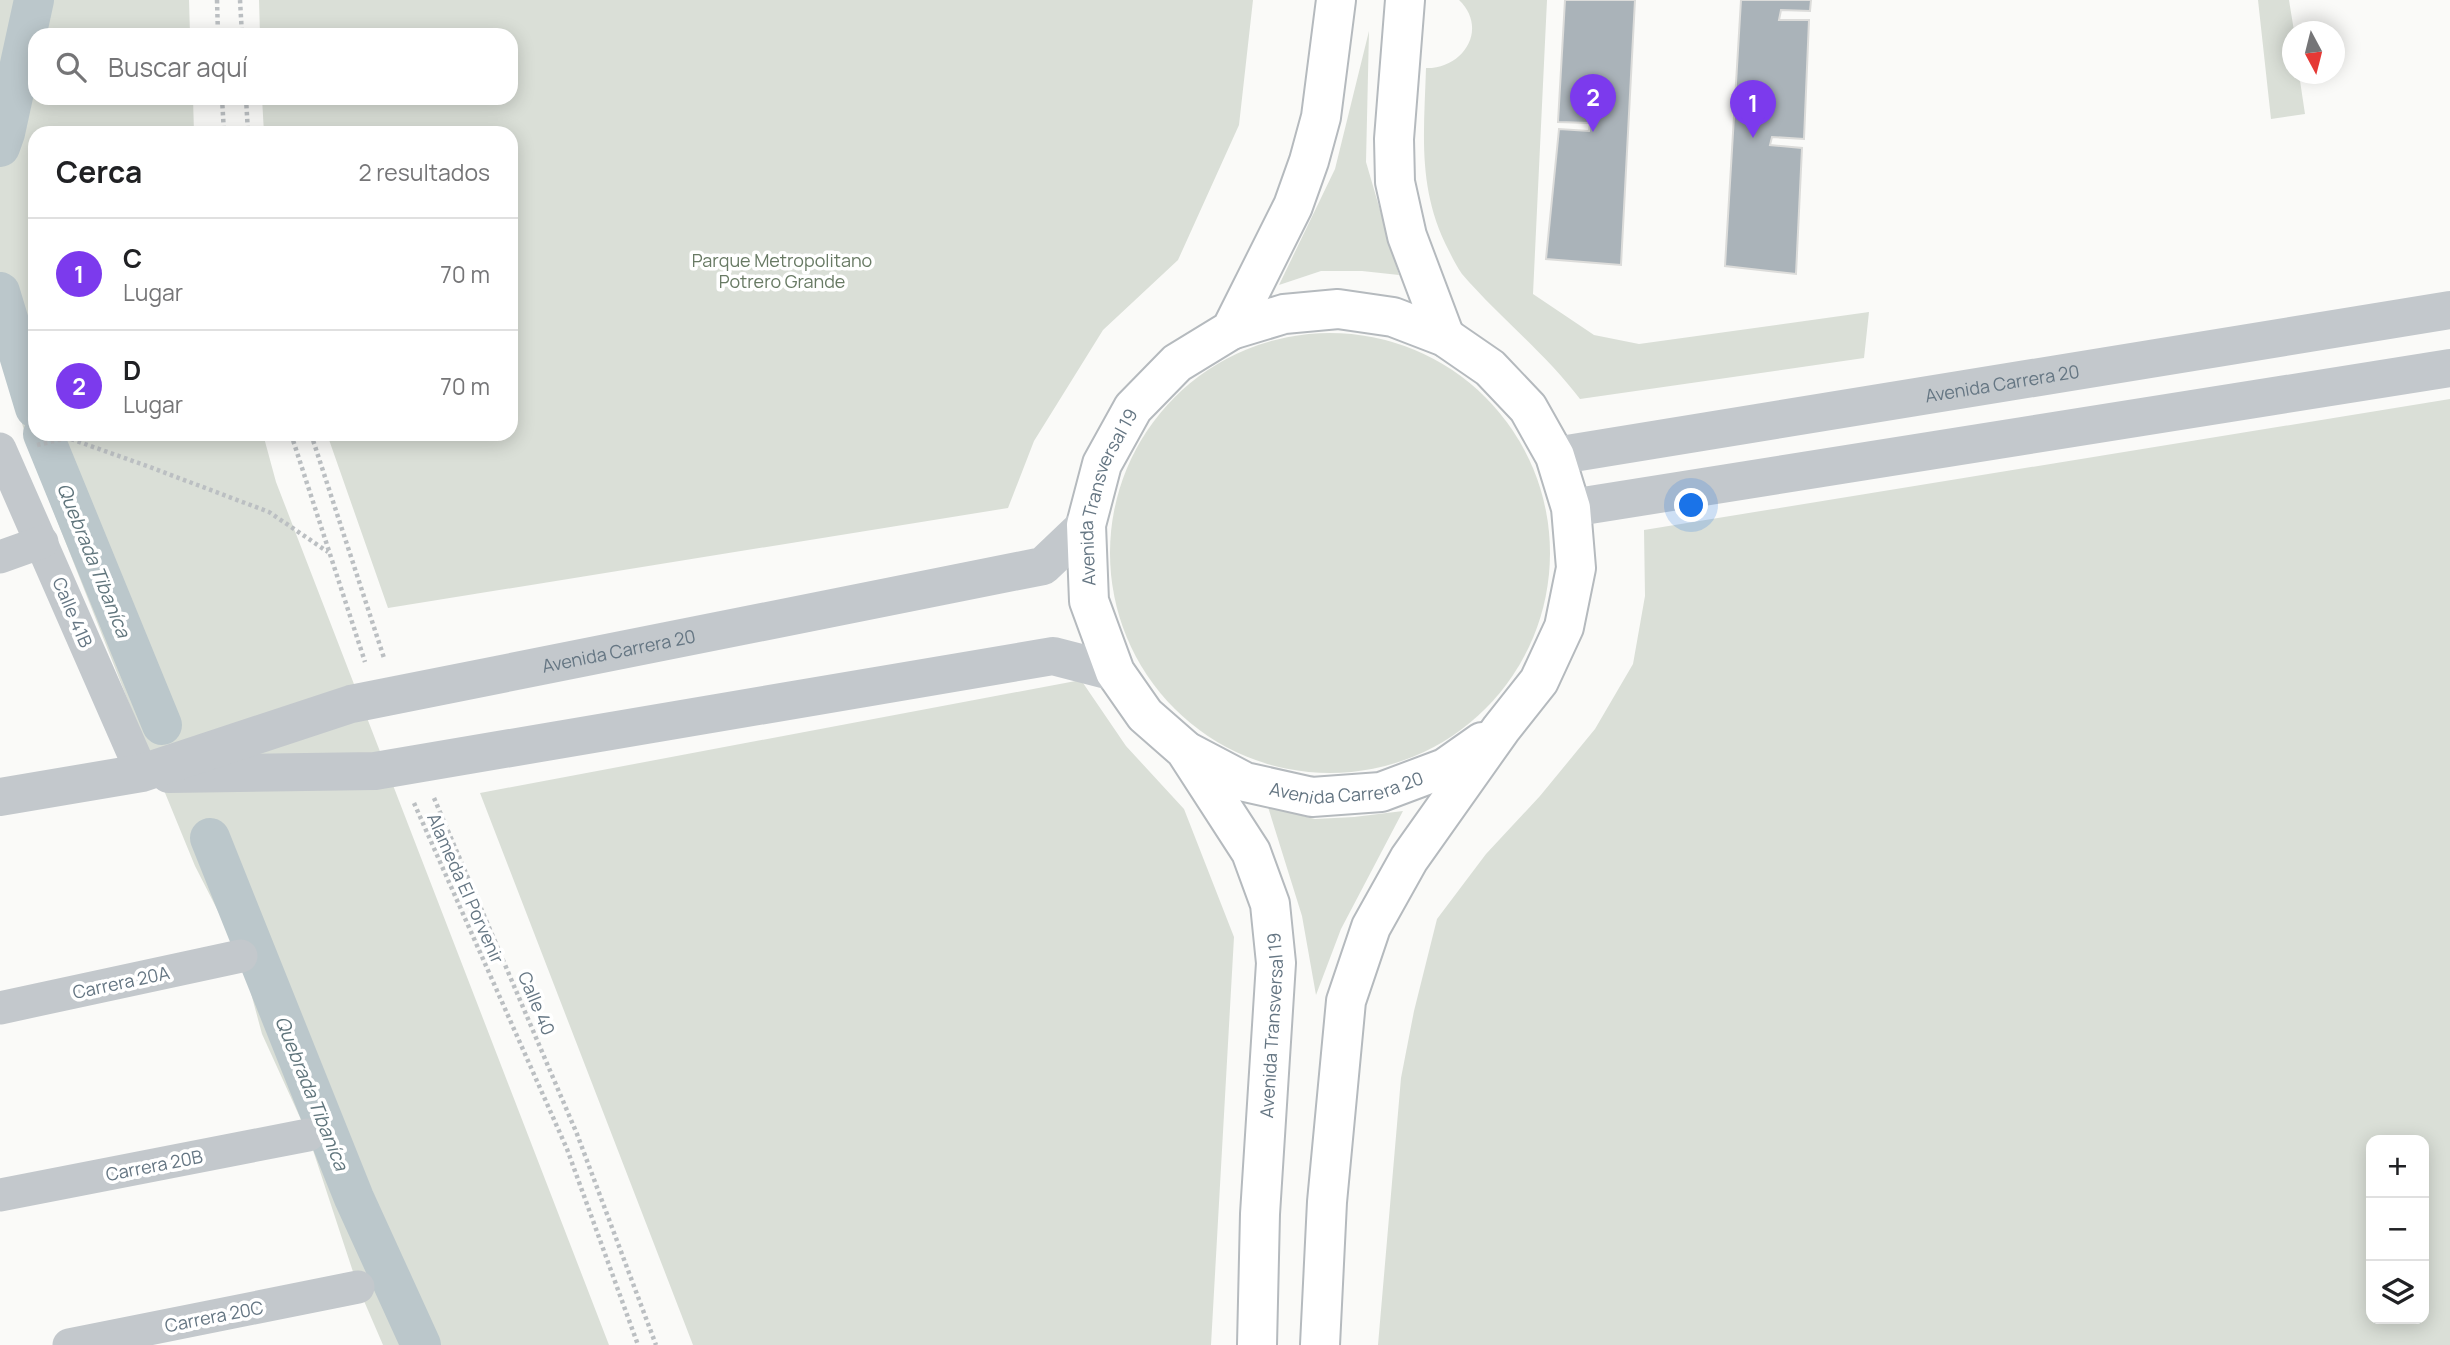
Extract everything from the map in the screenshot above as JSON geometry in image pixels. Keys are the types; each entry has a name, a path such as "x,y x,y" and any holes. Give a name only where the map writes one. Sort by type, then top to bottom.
{"main road":[{"path":"1231,330 1293,206 1310,161 1321,117 1336,0"},
{"path":"1405,0 1394,139 1395,182 1407,236 1445,337"},
{"path":"1231,330 1283,314 1339,309 1393,317 1445,337 1490,368 1528,408 1555,456 1571,508 1576,568 1564,627 1539,681 1501,729 1409,859 1371,927 1346,1000 1327,1202 1320,1345"},
{"name":"Avenida Transversal 19","path":"1231,330 1177,363 1133,408 1102,464 1086,525 1089,601 1115,672 1145,715 1185,750 1251,852 1270,904 1276,963 1260,1214 1256,1345"},
{"name":"Avenida Carrera 20","path":"1185,750 1245,782 1312,797 1381,792 1445,768 1501,729"}],"street":[{"name":"Avenida Carrera 20","path":"1555,456 2450,310"},
{"path":"1571,508 2450,368"},
{"name":"Calle 41B","path":"0,452 142,773"},
{"name":"Avenida Carrera 20","path":"0,797 142,773 351,704 1043,566 1086,525"},
{"path":"0,557 42,542"},
{"name":"Avenida Carrera 20","path":"142,773 204,775 362,771 1053,656 1115,672"},
{"name":"Carrera 20A","path":"0,1008 241,956"},
{"name":"Carrera 20B","path":"0,1195 308,1135"},
{"name":"Carrera 20C","path":"69,1345 358,1287"}],"path":[{"path":"216,0 218,28"},
{"path":"240,0 242,28"},
{"path":"222,105 224,126"},
{"path":"246,105 248,126"},
{"path":"82,441 269,512 328,553"},
{"path":"293,441 328,553 387,697"},
{"path":"313,441 387,697"},
{"name":"Alameda El Porvenir","path":"412,764 420,818 567,1149 638,1345"},
{"name":"Calle 40","path":"412,764 429,786 577,1134 656,1345"}],"green space":[{"path":"0,0 189,0 190,28 28,28 28,105 193,105 194,126 28,126 28,441 265,441 276,482 609,1345 383,1345 358,1287 308,1135 262,1034 241,956 195,866 145,744 34,462 0,353"},
{"name":"Parque Metropolitano Potrero Grande","path":"259,0 1253,0 1239,125 1178,260 1103,330 1034,441 1008,508 388,608 329,441 518,441 518,126 264,126 262,105 518,105 518,28 260,28"},
{"path":"1459,0 1547,0 1533,294 1594,335 1639,344 1869,312 1864,358 1580,399 1552,366 1462,274 1439,228 1432,206 1427,184 1424,139 1426,68 1451,62 1461,55 1468,45 1472,23 1468,11"},
{"path":"2258,0 2289,0 2292,21 2282,21 2282,84 2300,84 2305,114 2271,119"},
{"path":"1369,31 1366,162 1399,275 1321,271 1279,285 1335,169"},
{"path":"1330,333 1373,337 1414,350 1452,370 1486,397 1513,431 1533,469 1546,510 1550,553 1546,596 1533,637 1513,675 1486,709 1452,736 1414,756 1373,769 1330,773 1287,769 1246,756 1208,736 1174,709 1147,675 1127,637 1114,596 1110,553 1114,510 1127,469 1147,431 1174,397 1208,370 1246,350 1287,337"},
{"path":"2450,399 2450,1345 1378,1345 1401,1078 1414,1011 1437,919 1486,854 1540,796 1595,729 1633,664 1645,596 1644,530"},
{"path":"1081,680 1126,746 1184,809 1234,937 1211,1345 693,1345 480,793"},
{"path":"1268,807 1315,819 1403,811 1341,929 1316,995 1302,916"}],"building":[{"path":"1565,0 1635,0 1621,265 1546,259 1559,129 1589,131 1590,123 1558,122"},
{"path":"1741,0 1811,0 1810,11 1781,10 1779,20 1809,20 1804,139 1772,137 1770,145 1802,148 1796,274 1725,266"}],"waterway":[{"name":"Quebrada Tibaníca","path":"0,147 34,0"},
{"name":"Quebrada Tibaníca","path":"0,292 28,385"},
{"name":"Quebrada Tibaníca","path":"46,441 162,725"},
{"name":"Quebrada Tibaníca","path":"210,838 354,1198 421,1345"}],"place":[{"name":"D","path":"1593,132"},
{"name":"C","path":"1753,138"}]}
